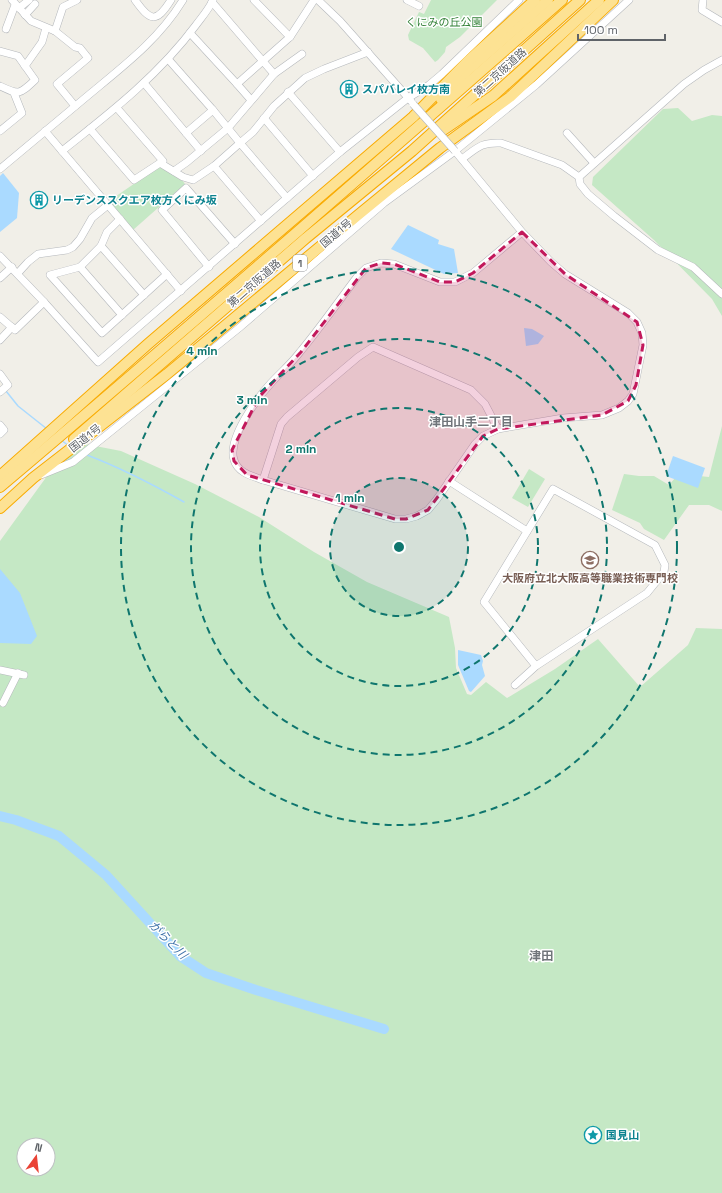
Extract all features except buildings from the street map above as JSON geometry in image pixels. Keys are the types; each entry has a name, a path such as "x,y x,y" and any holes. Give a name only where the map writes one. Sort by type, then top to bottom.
{"highway":[{"path":"0,476 148,344 413,117 468,60 535,0"},
{"path":"396,147 468,71 548,0"},
{"name":"第二京阪道路","path":"0,487 396,147 562,0"},
{"name":"第二京阪道路","path":"0,506 306,238 412,151 580,0"},
{"path":"412,151 493,96 599,0"},
{"name":"国道1号","path":"0,506 167,374 440,148 510,97 613,0"}],"street":[{"path":"55,31 63,7 77,0"},
{"path":"135,0 145,14 152,17 164,12 171,0"},
{"path":"0,169 129,62 157,35 177,11 183,0"},
{"path":"254,0 290,37"},
{"path":"237,84 290,37 314,0"},
{"path":"318,0 368,52 462,159 522,232 551,262 565,274 628,313 637,322 642,333 643,346 633,394 628,401 619,408 602,414 563,418 498,429 483,436 475,444 428,510 411,517 395,519 263,480 247,474 238,468 234,461 232,450 236,437 259,397 271,382 287,368 301,352 357,277 366,268 381,263 394,264 440,282 455,282 473,273 522,232"},
{"path":"407,0 419,6"},
{"path":"0,256 18,273 98,362 340,152 408,98 429,85 442,74 519,0"},
{"path":"34,478 73,462 239,328 373,211 455,151 536,85 629,0"},
{"path":"702,0 702,10 722,22"},
{"path":"62,151 117,108 144,84 190,33 213,1 274,74"},
{"path":"15,4 32,2"},
{"path":"24,15 32,2"},
{"path":"15,4 30,21 55,31 74,47 80,48 88,58 56,84 75,106"},
{"path":"6,28 15,4"},
{"path":"25,66 42,42 46,28"},
{"path":"190,33 251,100"},
{"path":"0,51 18,56 35,80 25,89 14,93"},
{"path":"160,163 183,177 193,180 214,166 253,132 288,92 305,78 368,52"},
{"path":"174,171 228,128 274,74 302,54"},
{"path":"168,59 287,198"},
{"path":"579,177 684,84 722,60"},
{"path":"144,84 201,151"},
{"path":"0,86 14,93 22,113 1,129"},
{"path":"288,92 340,152"},
{"path":"90,129 134,180 163,161 117,108"},
{"path":"186,133 213,110"},
{"path":"264,118 313,176"},
{"path":"45,131 181,291"},
{"path":"567,133 594,163"},
{"path":"462,159 483,144 490,142 501,143 562,165 579,177 580,184 588,194 609,211 658,250 692,267 722,294"},
{"path":"214,166 261,221"},
{"path":"209,267 162,210 186,188 235,244"},
{"path":"18,273 38,254 67,250 73,247 80,239 92,218 108,205"},
{"path":"120,219 107,232 101,246 80,267 50,275 102,333 167,274"},
{"path":"101,246 144,295"},
{"path":"0,278 12,267"},
{"path":"80,267 122,315"},
{"path":"0,317 15,330 44,302"},
{"path":"0,340 12,328"},
{"path":"263,480 281,424 358,357 373,347 471,390 485,404 498,429"},
{"path":"0,375 8,385 0,392"},
{"path":"0,426 4,430 0,434"},
{"path":"449,482 527,530"},
{"path":"514,685 536,666 647,593 664,572 665,565 655,545 553,489 484,602 536,666"},
{"path":"0,670 21,674 4,703"}],"highlighted area":[{"path":"522,232 565,274 637,322 643,345 636,385 628,401 602,415 498,429 483,436 428,510 406,519 395,519 247,475 234,461 232,450 259,397 301,352 366,268 381,263 394,264 440,282 455,282 473,273"}],"green space":[{"name":"くにみの丘公園","path":"431,0 497,0 460,37 446,47 445,52 435,62 423,48 409,40 408,35 419,12 424,14"},
{"path":"678,108 692,121 712,115 722,116 722,316 712,299 654,240 592,185 593,177 663,109"},
{"path":"160,166 182,180 185,184 133,230 109,201"},
{"path":"722,426 722,511 709,505 689,505 664,540 644,529 640,523 612,510 624,474 654,476 669,485 682,470 690,475 709,477"},
{"path":"85,444 121,451 195,484 259,517 314,552 367,582 449,617 455,648 456,668 467,694 471,695 486,682 507,698 555,669 598,639 640,687 688,645 696,628 722,629 722,1193 0,1193 0,541 63,454"},
{"path":"529,469 545,479 528,507 512,498"}],"water":[{"path":"3,173 19,193 17,218 0,232 0,176"},
{"path":"408,225 439,240 438,244 454,249 458,273 444,274 391,249"},
{"path":"524,328 532,329 544,336 538,344 526,346"},
{"path":"673,456 705,468 698,488 666,476"},
{"path":"0,569 20,593 37,636 31,644 0,643"},
{"path":"458,650 481,655 483,661 482,665 485,676 471,692 469,691 458,665"}],"waterway":[{"path":"6,391 18,406 47,429"},
{"path":"61,440 69,446"},
{"path":"87,455 112,465 184,502"},
{"name":"がらと川","path":"0,816 16,820 59,836 106,875 180,956 206,973 256,990 384,1029"}],"place":[{"name":"スパバレイ枚方南","path":"349,89"},
{"name":"リーデンススクエア枚方くにみ坂","path":"39,200"},
{"name":"大阪府立北大阪高等職業技術専門校","path":"590,560"},
{"name":"国見山","path":"593,1135"}],"district":[{"name":"津田山手二丁目","path":"471,422"},
{"name":"津田","path":"541,956"}]}
